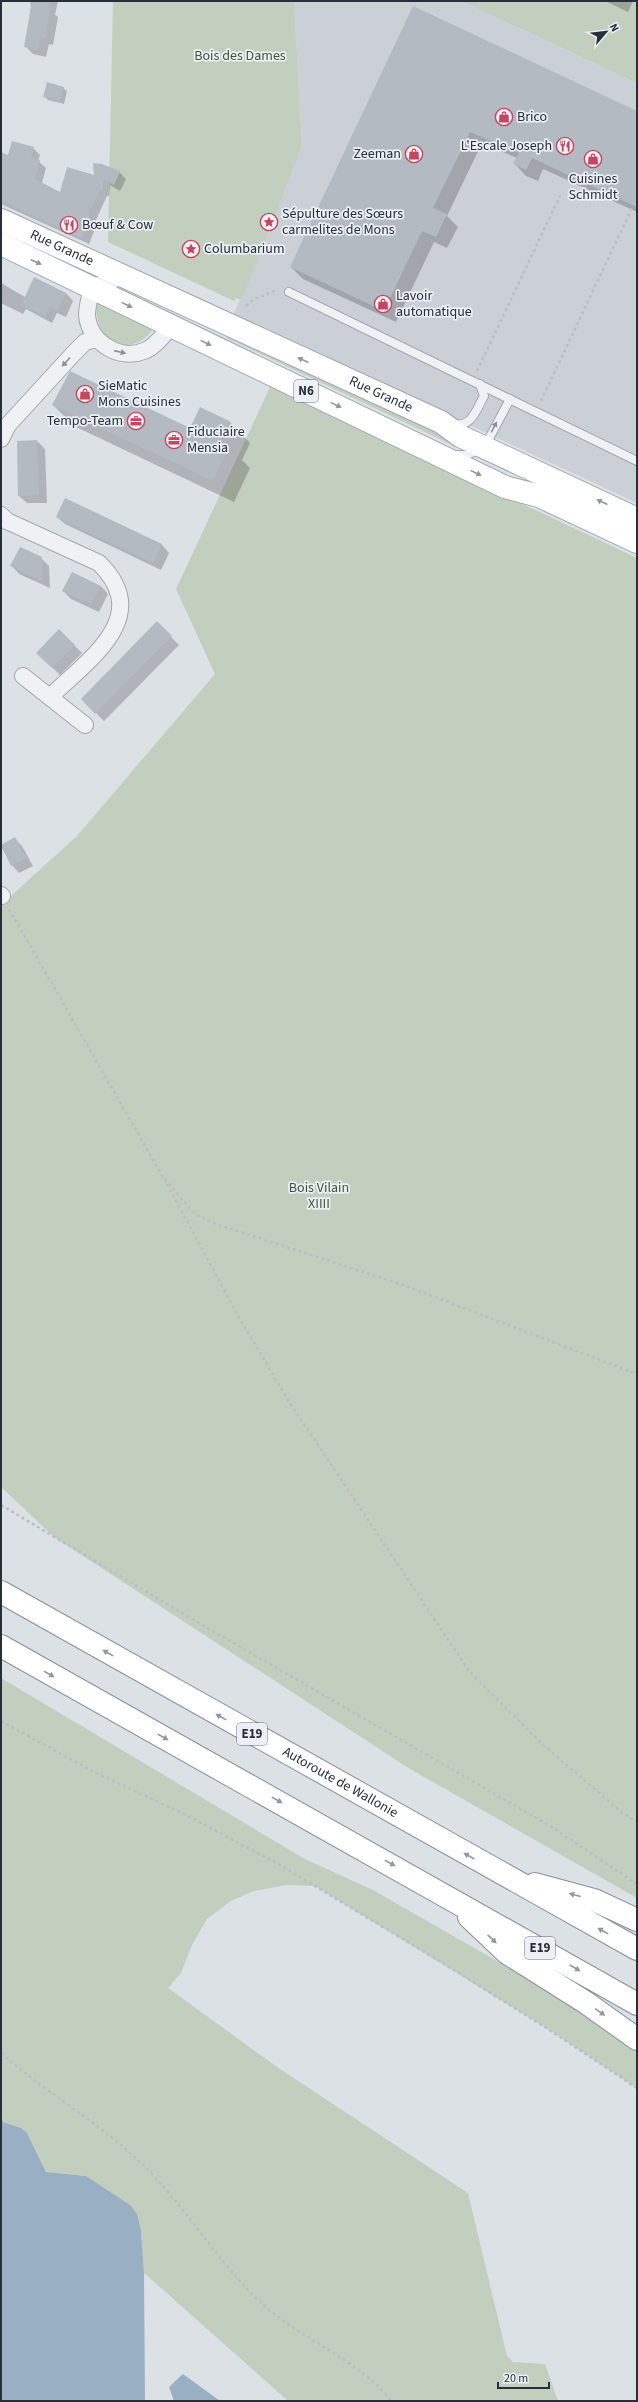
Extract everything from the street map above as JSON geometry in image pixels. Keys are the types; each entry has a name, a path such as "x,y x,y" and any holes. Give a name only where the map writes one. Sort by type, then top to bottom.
{"main road":[{"name":"Rue Grande","path":"1,220 441,422 460,436 484,448 637,519"},
{"name":"Rue Grande","path":"1,244 505,486 539,496 637,542"},
{"name":"Autoroute de Wallonie","path":"1,1592 503,1876 637,1950"},
{"name":"E19","path":"1,1646 444,1893 637,2004"},
{"path":"503,1876 594,1900 637,1920"},
{"path":"444,1893 507,1953 585,2002 637,2039"}],"street":[{"name":"Rue Grande","path":"96,339 87,316 92,288 122,276"},
{"path":"1,439 8,425 85,342 96,339 110,350 124,354 135,353 145,351 171,326"},
{"path":"1,515 7,520 99,563 109,573 117,588 120,613 116,629 51,696"},
{"path":"23,676 51,696 85,724"}],"lane":[{"path":"288,292 637,461"},
{"path":"441,422 458,425 472,420 484,396 476,383"},
{"path":"441,456 466,455 484,448 510,399"}],"path":[{"path":"476,383 560,196"},
{"path":"536,412 632,208"},
{"path":"246,306 254,299 268,292 282,289 288,292"},
{"path":"1,896 163,1177 238,1316 288,1400 469,1671 542,1744 624,1814 637,1822"},
{"path":"163,1177 195,1214 216,1224 409,1287 637,1374"},
{"path":"1,1504 221,1637 550,1826 637,1884"},
{"path":"1,1721 94,1772 186,1815 280,1865 472,1981 637,2088"},
{"path":"1,2053 38,2085 107,2134 142,2164 177,2200 229,2268 257,2300 306,2337 382,2388 391,2401"}],"shaded area":[{"path":"294,1 461,1 637,83 637,503 233,315 251,275 302,146"}],"green space":[{"name":"Bois des Dames","path":"113,1 294,1 302,146 242,300 236,298 234,301 108,242"},
{"path":"461,1 637,1 637,83"},
{"path":"97,301 155,326 146,337 135,343 125,345 115,342 107,336 100,327 97,315"},
{"path":"229,334 464,443 450,444 227,338"},
{"name":"Bois Vilain XIIII","path":"271,385 637,558 637,1898 410,1769 54,1537 1,1487 1,905 77,836 215,674 176,589"},
{"path":"1,1678 305,1859 373,1890 577,2007 637,2050 637,2088 548,2029 315,1886 287,1885 254,1891 231,1901 207,1919 192,1945 181,1973 168,1988 280,2069 468,2193 507,2356 513,2362 545,2364 558,2401 288,2401 144,2273 141,2231 86,2176 46,2172 27,2133 21,2128 3,2122 1,2115"}],"water":[{"path":"1,2115 3,2122 21,2128 27,2133 46,2172 86,2176 130,2205 137,2214 141,2231 144,2273 145,2401 1,2401"},
{"path":"183,2374 220,2401 174,2401 169,2387"}],"building":[{"path":"32,1 49,1 48,8 50,8 46,38 41,37 38,50 24,47"},
{"path":"413,6 637,111 637,207 532,158 526,170 513,164 519,153 470,132 433,208 447,214 436,237 422,231 384,311 290,267"},
{"path":"47,82 64,87 60,101 43,97"},
{"path":"12,141 34,147 31,158 40,160 35,179 60,192 67,167 94,175 93,163 102,164 120,171 114,185 103,180 103,190 100,190 88,215 91,217 82,238 1,201 1,152 8,155"},
{"path":"34,277 66,293 58,310 50,306 45,316 21,305"},
{"path":"70,371 190,428 200,407 229,421 219,442 229,446 213,481 52,405"},
{"path":"37,440 39,495 18,496 17,441"},
{"path":"65,498 162,544 153,563 56,517"},
{"path":"20,547 42,557 42,581 10,566"},
{"path":"72,572 101,586 91,604 62,591"},
{"path":"157,621 172,636 95,714 81,699"},
{"path":"59,629 75,645 52,668 36,653"},
{"path":"15,837 26,858 11,866 1,845"}],"place":[{"name":"Brico","path":"504,117"},
{"name":"L'Escale Joseph","path":"565,146"},
{"name":"Zeeman","path":"414,154"},
{"name":"Cuisines Schmidt","path":"593,159"},
{"name":"Sépulture des Sœurs carmelites de Mons","path":"269,222"},
{"name":"Bœuf & Cow","path":"69,225"},
{"name":"Columbarium","path":"191,249"},
{"name":"Lavoir automatique","path":"383,304"},
{"name":"SieMatic Mons Cuisines","path":"85,394"},
{"name":"Tempo-Team","path":"136,421"},
{"name":"Fiduciaire Mensia","path":"174,440"}]}
